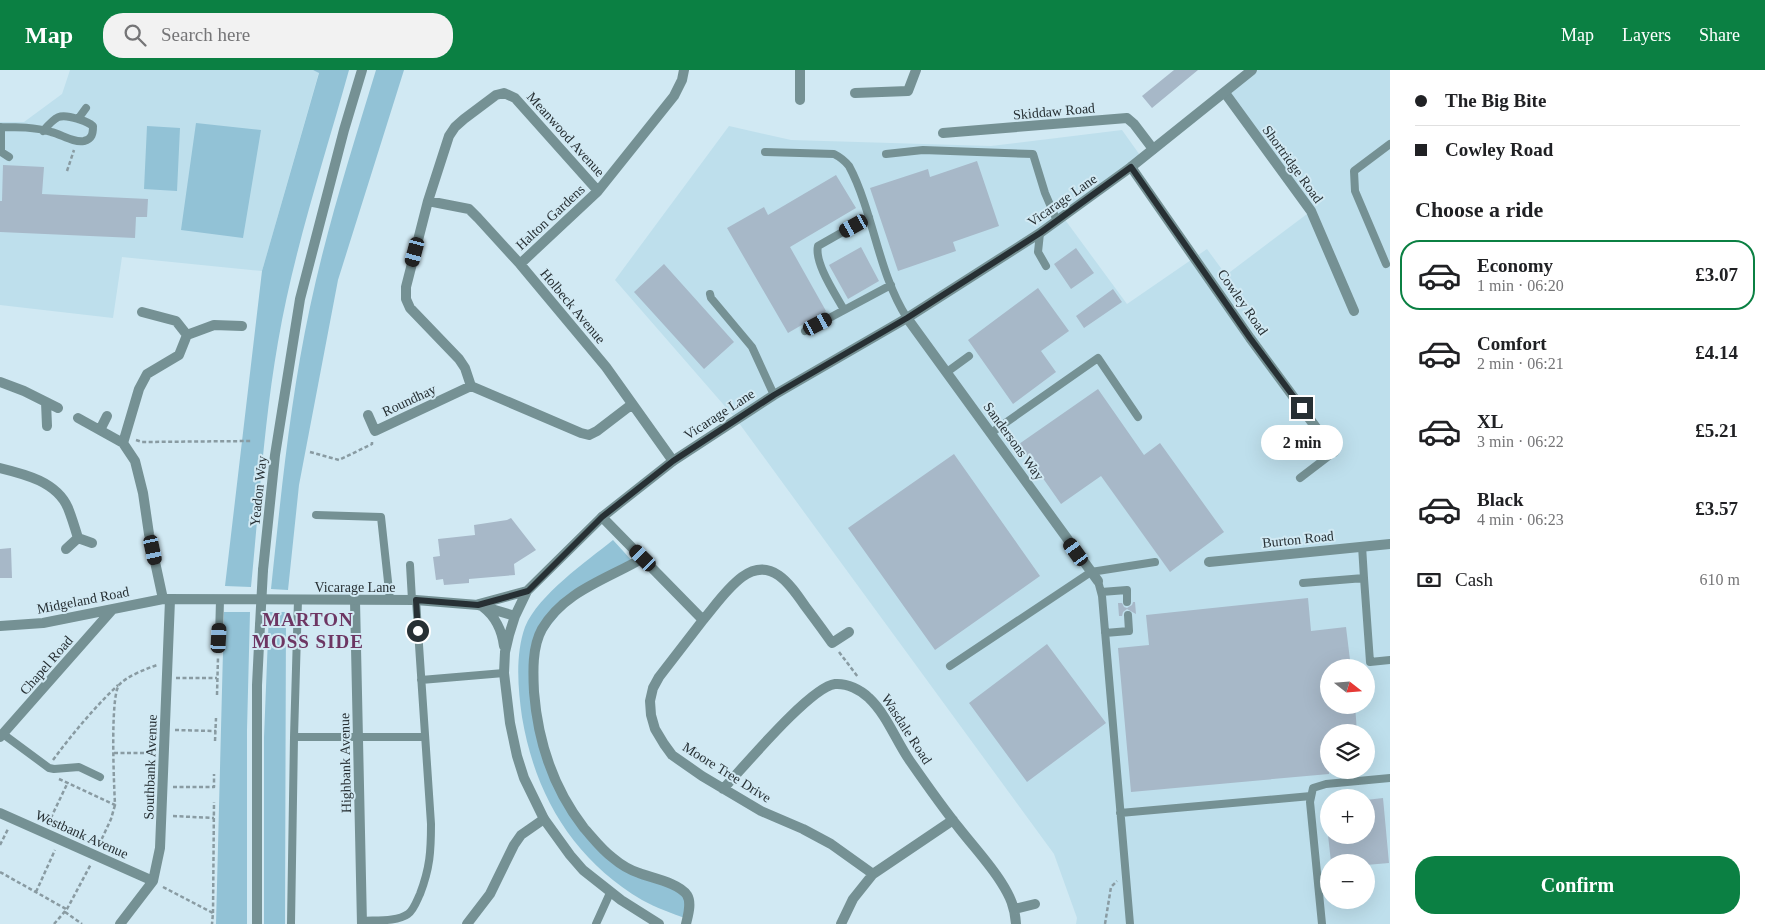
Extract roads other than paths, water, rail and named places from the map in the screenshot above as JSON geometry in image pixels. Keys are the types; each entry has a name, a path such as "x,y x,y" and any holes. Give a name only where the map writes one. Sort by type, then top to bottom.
{"street":[{"name":"Yeadon Way","path":"257,924 257,695 263,570 275,455 300,298 344,130 362,70"},
{"name":"Halton Gardens","path":"520,264 598,191 674,96 682,80 684,70"},
{"path":"800,70 800,100"},
{"path":"856,93 908,91 916,70"},
{"name":"Vicarage Lane","path":"167,600 414,600 478,605 515,616 528,591 602,517 673,461 774,395 907,318 1058,221 1131,167 1252,70"},
{"name":"Meanwood Avenue","path":"471,386 465,368 459,359 410,308 406,299 406,287 428,200 450,136 455,127 464,118 496,95 504,93 515,98 598,191"},
{"name":"Shortridge Road","path":"1224,93 1311,211 1354,311"},
{"name":"Skiddaw Road","path":"943,132 1127,118 1134,124 1153,149"},
{"name":"Cowley Road","path":"1131,167 1250,338 1334,452"},
{"name":"Holbeck Avenue","path":"428,200 469,209 520,264 606,367 631,405 673,461"},
{"path":"142,312 176,321 187,335"},
{"name":"Sandersons Way","path":"907,318 1098,581"},
{"path":"78,418 124,440 139,389 147,374 179,355 187,335 214,325 242,326"},
{"path":"0,382 24,391 58,408"},
{"path":"471,386 589,435 631,405"},
{"name":"Roundhay","path":"368,415 375,432 471,386"},
{"path":"46,402 47,426"},
{"path":"100,430 107,416"},
{"name":"Southbank Avenue","path":"120,924 152,881 160,848 168,660 167,600 149,534 140,475 124,440"},
{"path":"0,468 42,481 57,491 68,506 78,538"},
{"path":"602,517 704,620"},
{"path":"78,538 92,543"},
{"path":"66,549 78,538"},
{"name":"Burton Road","path":"1210,562 1390,544"},
{"path":"643,558 577,593 554,613 542,630 535,650 536,712 541,740 549,767 561,793 578,819 613,858 637,873 675,886 686,894 690,901 686,924"},
{"name":"Moore Tree Drive","path":"849,632 832,643 789,583 777,574 759,570 743,577 730,588 656,682 651,694 651,715 655,729 672,755 723,789 774,817 831,844 873,874"},
{"path":"478,605 528,591"},
{"name":"Midgeland Road","path":"0,626 43,623 167,600"},
{"name":"Highbank Avenue","path":"355,601 362,922"},
{"path":"478,605 492,616 500,629 506,652"},
{"name":"Chapel Road","path":"2,736 112,610"},
{"path":"515,616 506,652 504,674 507,704 517,756 524,778 544,819 583,870 610,893 659,924"},
{"name":"Wasdale Road","path":"723,789 810,698 827,686 835,684 843,684 855,688 868,696 879,708 909,758 953,820 1001,882 1015,908 1016,924"},
{"name":"Westbank Avenue","path":"0,813 152,881"},
{"path":"467,924 490,894 520,835 544,819"},
{"path":"840,924 853,899 873,874 953,820"},
{"path":"1015,908 1035,904"}],"lane":[{"path":"78,119 86,108"},
{"path":"9,157 1,152 0,127 19,127 43,131 50,131 82,142 90,139 93,134 93,126 88,122 62,115 54,119 43,131"},
{"path":"1386,264 1355,191 1354,171 1390,144"},
{"path":"886,154 923,150 1033,154 1045,193 1058,221"},
{"path":"765,152 823,153 840,157 851,171 891,285 899,305 907,318"},
{"path":"844,310 820,264 818,246 869,218"},
{"path":"1040,233 1038,252 1046,266"},
{"path":"805,331 891,285"},
{"path":"710,294 711,298 752,347 774,395"},
{"path":"947,372 969,356"},
{"path":"991,432 1098,358 1138,417"},
{"path":"1300,478 1334,452"},
{"path":"316,515 380,517 390,600"},
{"path":"1362,546 1370,662 1390,660"},
{"path":"950,666 1091,572 1155,562"},
{"path":"362,922 396,918 408,914 415,905 428,871 431,852 431,824 421,680 410,565"},
{"path":"1303,583 1364,578"},
{"path":"1098,581 1105,632 1130,924"},
{"path":"1101,592 1127,590 1128,602"},
{"path":"219,638 220,600"},
{"path":"291,924 298,600"},
{"path":"1105,632 1129,631 1128,615"},
{"path":"421,680 504,674"},
{"path":"2,736 54,769 79,768 100,777"},
{"path":"294,737 425,736"},
{"path":"1322,924 1310,802 1313,788 1326,784 1390,778"},
{"path":"1120,813 1311,796"},
{"path":"596,924 610,893"}],"district":[{"name":"MARTON MOSS SIDE","path":"308,630"}]}
